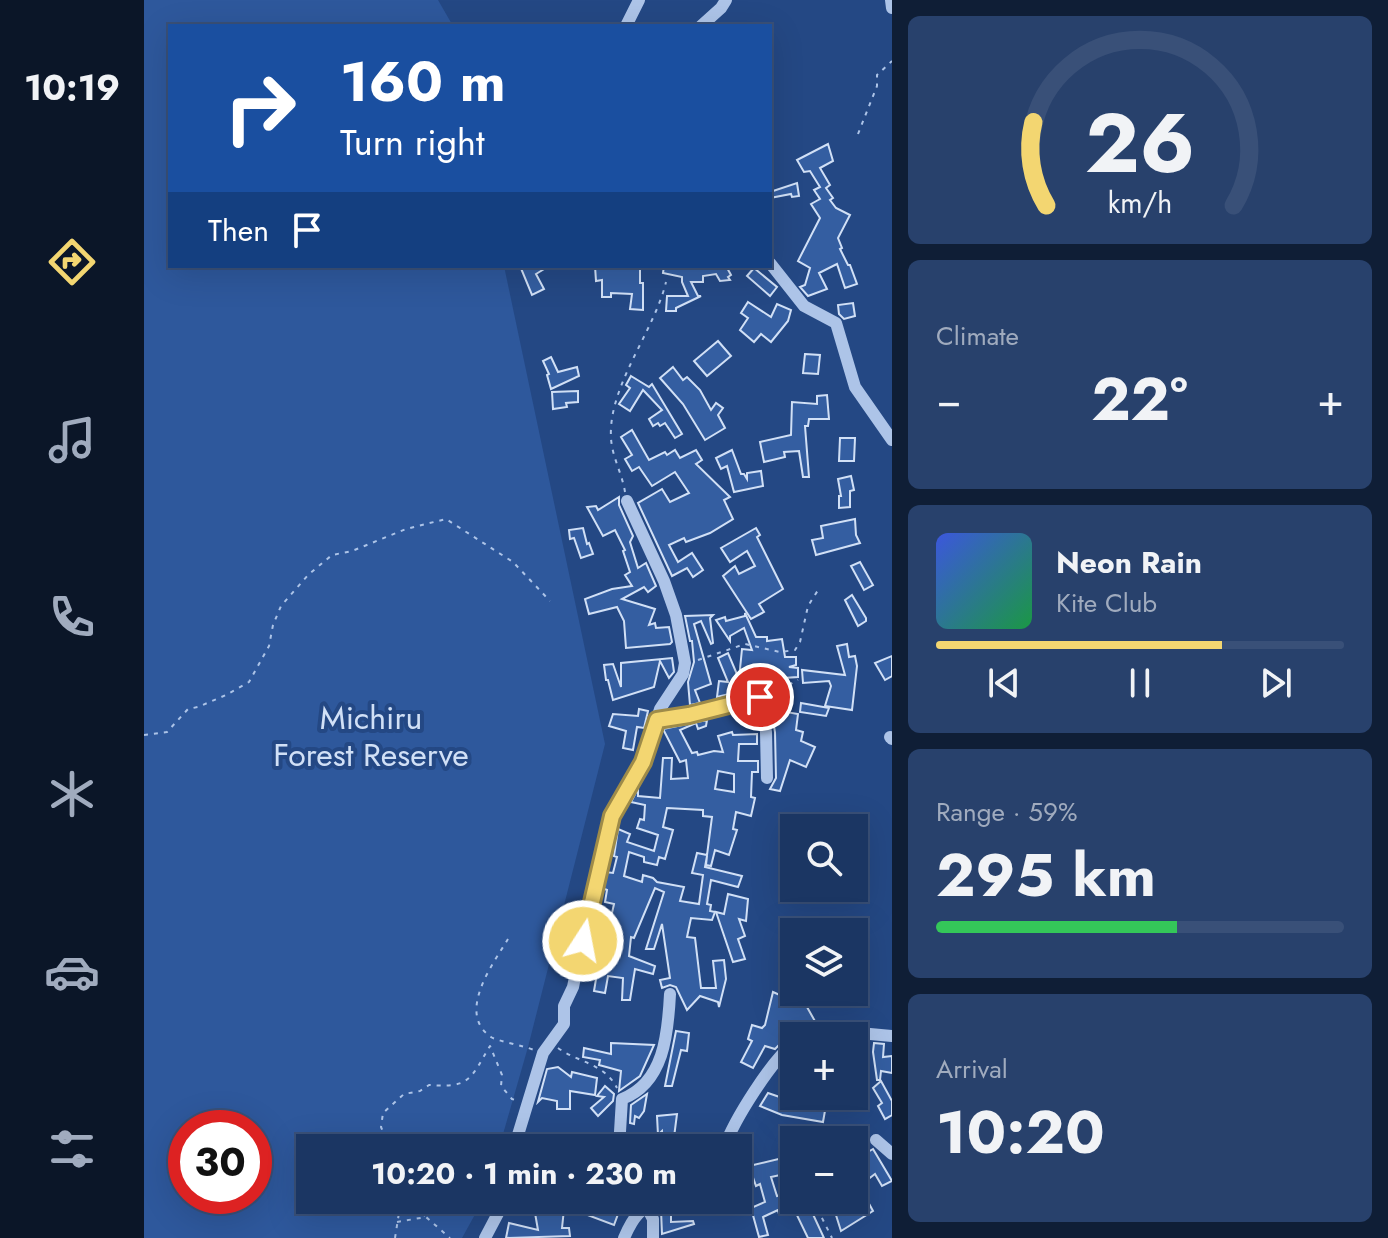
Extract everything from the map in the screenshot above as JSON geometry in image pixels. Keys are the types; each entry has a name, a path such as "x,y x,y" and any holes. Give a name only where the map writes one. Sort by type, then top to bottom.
{"street":[{"path":"627,24 639,0"},
{"path":"703,24 726,0"},
{"path":"891,0 892,8"},
{"path":"772,266 804,306 836,323 855,387 892,440"},
{"path":"518,1134 547,1048 564,1024 564,1006 573,987 594,884 612,816 643,762 662,706 681,680 685,663 673,607 627,501"},
{"path":"657,720 760,697 767,744 767,778"},
{"path":"620,1134 622,1099 641,1090 657,1066 666,1031 670,994"},
{"path":"868,1034 892,1036"},
{"path":"731,1134 780,1059"},
{"path":"876,1140 892,1154"},
{"path":"485,1238 498,1214"},
{"path":"624,1238 637,1214"},
{"path":"650,1214 653,1238"}],"path":[{"path":"858,134 877,86 877,75 892,61"},
{"path":"627,501 612,446 613,419 622,386 655,315 666,282"},
{"path":"144,735 167,732 188,709 226,695 249,682 269,646 281,606 324,561 332,555 372,545 406,529 446,519 513,562 550,601"},
{"path":"685,663 712,657 745,644 780,652 795,650 800,642 808,606 820,587"},
{"path":"766,695 798,680"},
{"path":"508,939 483,978 476,1008 480,1024 492,1038 561,1051 589,1062 609,1074 622,1099"},
{"path":"384,1134 381,1127 383,1113 404,1094 420,1091 429,1085 453,1087 474,1076 490,1046 502,1039"},
{"path":"490,1046 502,1075 501,1086 512,1099 527,1105"},
{"path":"395,1238 398,1214"},
{"path":"423,1214 450,1238"},
{"path":"820,1214 832,1238"},
{"path":"397,1222 426,1217"}],"green space":[{"name":"Michiru Forest Reserve","path":"144,0 438,0 452,24 168,24 168,268 504,268 605,744 503,1134 296,1134 296,1214 475,1214 462,1238 144,1238"}],"building":[{"path":"828,144 833,161 820,168 830,185 826,188 833,198 830,200 836,208 850,215 838,238 857,284 845,288 837,264 819,273 827,289 808,296 800,287 805,285 810,268 798,261 820,218 811,204 820,199 814,190 820,187 810,171 804,172 797,160"},
{"path":"797,183 799,196 792,197 791,194 772,198 772,191"},
{"path":"521,268 546,268 536,274 544,289 532,295"},
{"path":"595,268 640,268 643,310 630,309 632,294 611,293 611,297 602,297 602,280 596,281"},
{"path":"664,268 727,268 731,275 728,277 730,280 720,281 716,274 703,276 703,282 691,282 698,296 701,296 676,308 676,311 666,311 667,296 688,296 682,277 663,273"},
{"path":"754,268 777,287 770,296 747,276"},
{"path":"748,302 771,317 777,304 791,310 788,321 771,342 761,334 754,342 740,330 748,318 741,313"},
{"path":"853,303 855,316 844,319 839,314 838,305"},
{"path":"718,341 731,356 707,376 694,361"},
{"path":"805,354 820,355 818,374 803,373"},
{"path":"551,357 558,372 577,367 579,376 551,389 543,361"},
{"path":"673,367 683,380 687,377 700,390 711,410 716,403 723,408 718,415 725,428 705,440 683,404 660,378"},
{"path":"631,376 649,387 652,384 682,434 675,438 665,423 653,426 649,419 662,410 643,390 630,411 619,404 630,388 626,385"},
{"path":"578,391 578,402 553,409 552,392"},
{"path":"827,395 829,419 809,419 808,426 805,426 809,477 803,477 799,451 784,452 785,457 764,462 760,442 791,435 792,402 817,404 817,396"},
{"path":"632,430 649,460 675,450 680,458 696,450 702,460 696,464 730,497 724,500 733,519 710,533 686,542 684,538 669,545 678,562 692,553 703,570 693,577 687,568 672,576 638,503 662,489 670,502 689,493 675,472 652,486 639,467 632,471 625,459 632,455 621,437"},
{"path":"840,438 855,438 854,461 839,461"},
{"path":"732,450 741,474 747,479 747,473 761,471 763,486 734,492 727,466 721,469 716,458"},
{"path":"851,476 854,490 850,491 850,507 839,508 841,496 838,479"},
{"path":"619,497 619,505 633,536 630,542 638,568 646,563 656,586 648,592 644,587 622,599 655,609 649,625 655,623 656,628 669,627 670,644 626,648 624,621 617,607 589,614 585,599 612,589 632,586 625,575 630,572 625,550 615,530 603,536 587,507 596,506 598,510"},
{"path":"855,519 860,543 816,555 812,540 823,538 821,526"},
{"path":"583,528 593,554 581,558 574,538 570,539 569,530"},
{"path":"756,528 760,535 757,537 783,589 759,604 764,612 751,619 723,576 735,566 739,574 755,566 747,551 730,562 721,548"},
{"path":"860,562 873,585 864,590 851,566"},
{"path":"852,595 866,618 858,626 845,600"},
{"path":"745,613 756,637 767,637 767,641 782,639 785,657 796,657 796,665 789,667 798,668 798,677 768,679 769,684 717,697 719,681 728,682 718,658 728,653 739,679 742,649 752,650 744,628 730,636 730,641 716,620 725,617 726,621 745,616"},
{"path":"713,615 710,618 711,644 701,621 694,624 711,684 695,690 700,703 690,705 688,682 694,662 685,616"},
{"path":"847,644 849,657 855,656 857,666 852,710 825,706 831,686 829,681 803,683 802,670 845,675 837,646"},
{"path":"892,656 892,676 885,680 875,663"},
{"path":"672,658 674,672 669,678 660,661 654,687 613,700 604,665 613,664 621,687 621,663"},
{"path":"769,697 780,697 780,711 798,714 796,730 803,732 801,741 815,747 806,767 790,760 780,791 770,789 776,778 775,732"},
{"path":"801,703 829,708 826,716 800,712"},
{"path":"639,709 648,711 644,728 637,727 633,750 623,748 626,731 609,726 613,714 638,716"},
{"path":"707,720 706,726 698,729 696,723 680,730 692,753 697,752 698,755 723,752 718,736 732,732 733,735 757,734 757,744 739,744 738,761 758,761 758,772 752,772 751,797 755,798 751,816 736,812 733,829 737,830 729,855 715,850 711,866 706,865 707,856 705,867 742,876 738,887 711,880 707,904 711,905 710,911 715,912 712,920 691,918 687,937 695,938 701,988 716,988 713,961 724,960 726,979 719,1007 718,1002 700,996 687,1010 676,987 670,985 662,988 660,980 670,978 662,924 654,949 646,949 664,892 655,888 634,938 631,937 629,956 655,966 653,974 635,969 630,1000 622,1000 623,978 608,976 605,993 594,991 597,973 586,971 595,926 608,931 614,904 605,902 607,890 602,888 606,872 613,873 618,829 630,834 627,842 654,851 658,835 637,828 640,819 644,820 645,805 631,802 638,788 638,796 660,798 663,758 672,758 671,779 688,778 686,760 680,762 663,729","holes":["718,771 734,774 734,792 715,789","667,808 703,810 703,816 712,817 707,855 697,853 692,873 703,875 699,904 680,901 684,887 657,882 643,875 642,882 624,876 629,852 644,857 644,862 657,865 659,857 665,859 673,830 663,827"]},
{"path":"728,894 748,899 746,921 739,919 745,936 738,939 745,959 733,962 716,912 724,914"},
{"path":"773,992 780,995 780,1006 807,1007 815,1022 780,1022 780,1044 775,1049 765,1046 753,1068 741,1062 752,1041 748,1039 752,1025 762,1028"},
{"path":"676,1031 689,1033 687,1051 681,1050 672,1086 665,1086"},
{"path":"611,1043 654,1045 640,1076 619,1091 621,1071 599,1065 600,1060 583,1057 584,1048 611,1054"},
{"path":"874,1043 884,1044 883,1057 892,1056 892,1073 881,1071 880,1080 877,1080"},
{"path":"558,1067 571,1077 572,1072 597,1078 595,1095 570,1091 570,1109 557,1109 557,1101 542,1098 538,1102 547,1069"},
{"path":"881,1081 892,1101 892,1115 885,1119 878,1106 882,1103 873,1088"},
{"path":"605,1086 614,1094 613,1101 598,1116 591,1108 604,1097 597,1096"},
{"path":"768,1093 780,1097 780,1110 825,1110 823,1122 782,1115 760,1106"},
{"path":"647,1094 644,1111 639,1118 635,1116 634,1124 630,1123 631,1105"},
{"path":"677,1114 674,1134 662,1134 662,1131 658,1134 657,1116"},
{"path":"873,1149 892,1181 882,1186 875,1174 868,1179 868,1152"},
{"path":"780,1159 780,1175 771,1177 777,1196 780,1195 780,1214 778,1210 763,1217 768,1235 759,1237 752,1208 765,1202 760,1184 756,1186 752,1165"},
{"path":"868,1202 873,1211 841,1231 836,1214 868,1214"},
{"path":"535,1214 564,1214 562,1228 569,1228 570,1236 506,1238 509,1223 538,1230"},
{"path":"585,1214 618,1214 614,1225"},
{"path":"661,1214 671,1214 671,1222 693,1221 694,1224 662,1234"},
{"path":"796,1214 813,1214 824,1238 808,1238"}],"route":[{"path":"583,941 612,816 629,783 638,773 657,720 760,697"}]}
